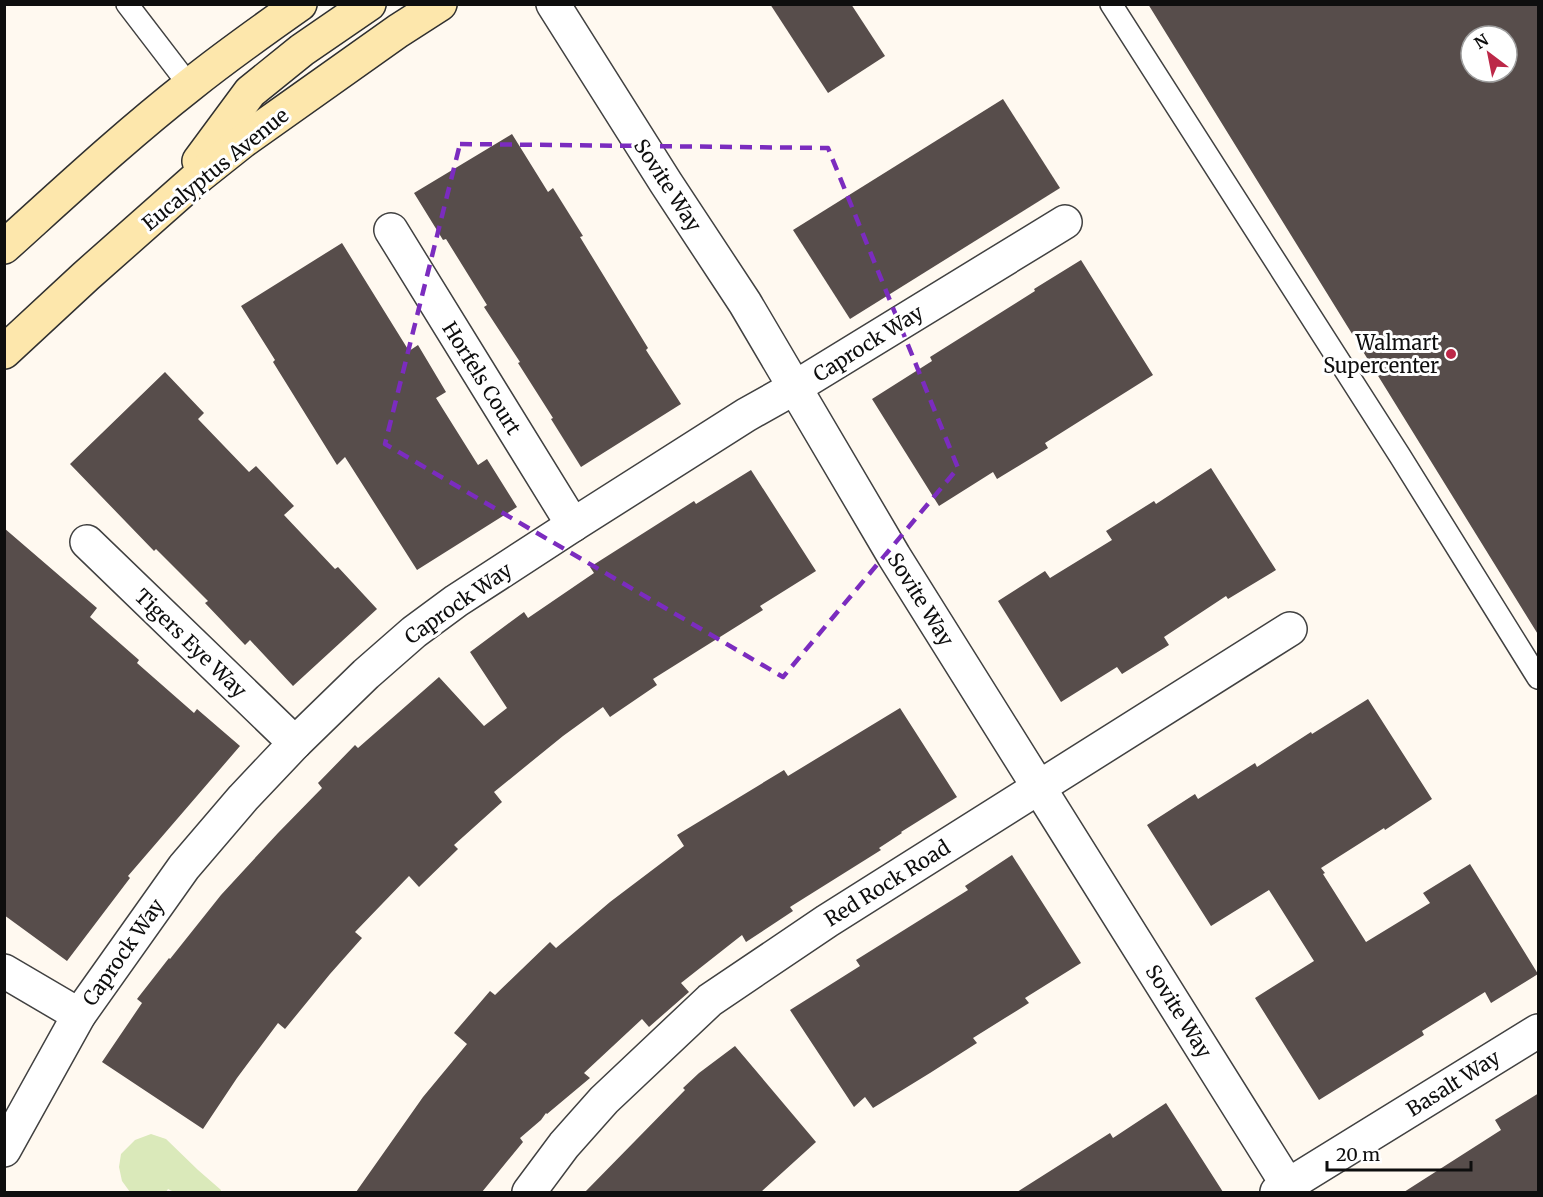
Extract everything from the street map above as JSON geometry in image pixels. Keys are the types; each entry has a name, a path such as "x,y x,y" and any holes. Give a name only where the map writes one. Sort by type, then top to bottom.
{"main road":[{"path":"4,247 78,179 189,85 300,4"},
{"path":"167,206 250,92 302,50 369,4"},
{"name":"Eucalyptus Avenue","path":"4,352 199,176 243,141 398,31 440,4"}],"street":[{"name":"Sovite Way","path":"553,4 745,303 894,556 1039,786 1285,1190"},
{"name":"Caprock Way","path":"4,1150 79,1015 184,867 243,798 295,743 366,674 414,632 456,601 746,415 1065,222"},
{"name":"Horfels Court","path":"391,230 573,525"},
{"name":"Tigers Eye Way","path":"87,542 295,743"},
{"name":"Red Rock Road","path":"529,1192 564,1145 604,1100 710,1000 827,921 1290,629"},
{"path":"4,971 79,1015"},
{"name":"Basalt Way","path":"1285,1190 1539,1031"}],"lane":[{"path":"127,4 189,85"},
{"path":"1111,4 1539,678"}],"highlighted area":[{"path":"460,144 828,148 958,468 783,677 385,444"}],"green space":[{"path":"151,1134 166,1139 221,1192 174,1192 168,1189 166,1192 130,1192 122,1181 119,1167 121,1154 135,1140"}],"building":[{"path":"770,4 851,4 885,56 828,93"},
{"name":"Walmart Supercenter","path":"1148,4 1539,4 1539,636"},
{"path":"1003,99 1060,188 850,319 793,230"},
{"path":"512,134 548,192 553,188 583,236 580,237 648,348 646,350 681,404 581,467 518,363 520,362 484,307 487,305 414,193"},
{"path":"342,243 409,351 418,345 446,392 436,398 478,465 487,459 517,507 417,570 345,457 337,465 241,306"},
{"path":"1081,260 1153,375 1045,443 1048,448 997,479 993,472 939,506 872,399 932,361 930,357"},
{"path":"165,372 204,413 198,419 249,472 256,466 294,506 284,515 335,569 338,567 377,609 293,686 250,640 245,645 205,603 208,601 156,549 154,551 70,464"},
{"path":"1211,468 1276,570 1228,599 1226,596 1164,637 1169,645 1122,674 1117,667 1061,702 998,601 1045,571 1050,578 1112,540 1106,531 1154,501 1156,504"},
{"path":"751,470 816,571 760,606 763,610 653,679 657,685 610,717 603,707 494,792 502,802 454,845 458,849 419,887 409,876 355,932 362,938 285,1029 278,1023 203,1129 102,1062 142,1003 137,999 169,958 221,895 322,788 318,783 355,745 358,748 439,677 484,726 507,708 470,652 524,612 528,618 594,573 590,567 694,501 696,504"},
{"path":"4,528 97,608 90,617 139,660 137,663 194,713 197,709 240,746 128,876 130,878 67,961 4,915"},
{"path":"1368,699 1432,799 1321,868 1325,873 1323,874 1366,942 1430,903 1423,893 1470,864 1538,974 1491,1003 1485,992 1422,1031 1424,1035 1319,1100 1255,998 1314,961 1269,890 1211,926 1147,825 1195,794 1198,799 1255,763 1257,767"},
{"path":"900,708 957,797 901,832 879,848 881,850 790,907 793,911 746,942 742,935 681,983 689,992 649,1027 642,1019 584,1073 590,1078 546,1113 520,1138 523,1142 482,1192 356,1192 423,1097 467,1044 454,1033 490,991 495,995 550,942 556,948 610,902 684,846 677,835 784,770 788,776"},
{"path":"1012,855 1081,963 1025,998 1029,1003 973,1038 977,1043 930,1073 873,1108 865,1097 854,1107 790,1010 860,966 856,960 968,890 965,886"},
{"path":"735,1046 816,1142 761,1192 585,1192 685,1090 683,1088"},
{"path":"1539,1093 1539,1192 1404,1192 1501,1130 1495,1120"},
{"path":"1166,1103 1223,1192 1017,1192 1110,1133 1113,1138"}],"place":[{"name":"Walmart Supercenter","path":"1451,354"}]}
